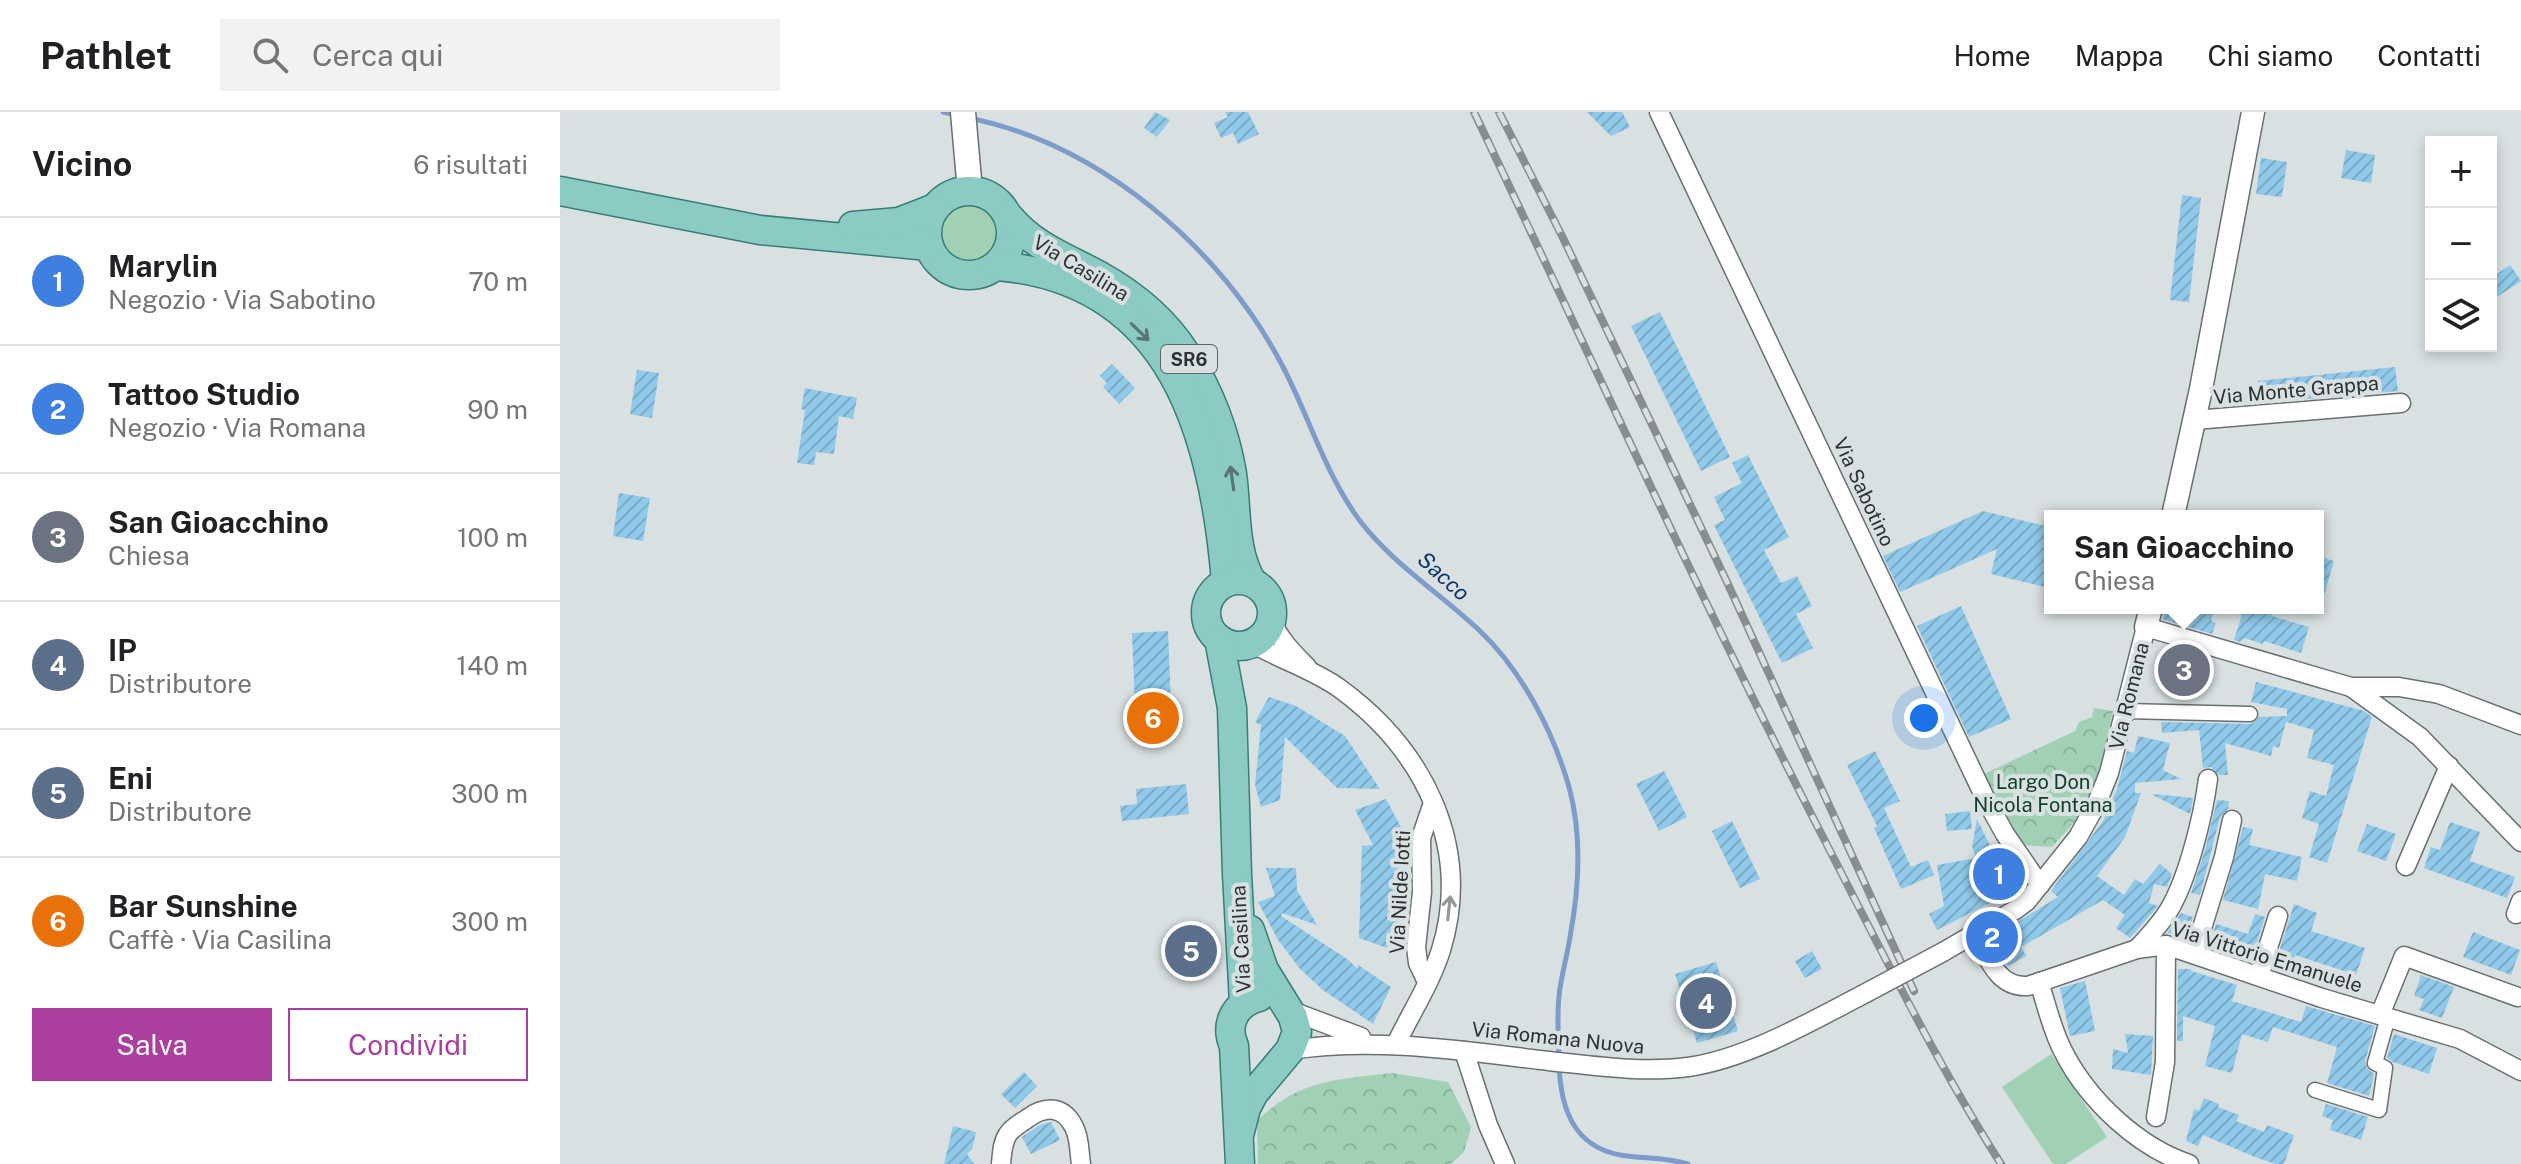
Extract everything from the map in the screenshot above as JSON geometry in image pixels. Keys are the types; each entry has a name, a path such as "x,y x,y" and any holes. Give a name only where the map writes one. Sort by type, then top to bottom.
{"main road":[{"path":"963,112 970,191"},
{"path":"560,191 772,231 929,246"},
{"path":"970,191 993,198 1009,217 1012,230 1006,256 997,266 970,276 955,274 934,258 926,233 935,208 944,199 970,191"},
{"path":"681,213 861,226 906,220 935,208"},
{"name":"Via Casilina","path":"1009,217 1037,243 1100,276 1141,304 1161,322 1185,353 1207,392 1224,439 1232,475 1241,551 1239,582"},
{"name":"Via Casilina","path":"997,266 1054,277 1094,296 1138,329 1169,366 1190,405 1205,447 1239,582"},
{"name":"Via Casilina","path":"1244,1003 1232,708 1238,643 1211,630 1206,608 1210,597 1239,582 1266,593 1271,601 1272,620"},
{"path":"1238,643 1261,638 1272,620"},
{"name":"Via Casilina","path":"1237,874 1257,953 1297,1032 1286,1054 1254,1093 1246,1108 1239,1135"},
{"name":"Via Casilina","path":"1240,1164 1231,1022 1244,1003 1256,998 1267,997 1287,1008"},
{"path":"1234,1046 1243,1056 1255,1062 1268,1063 1286,1054"}],"street":[{"name":"Via Sabotino","path":"1659,112 1986,800 2040,885"},
{"path":"2174,510 2195,420 2253,112"},
{"name":"Via Monte Grappa","path":"2195,420 2401,403"},
{"path":"2149,618 2351,687 2406,725 2521,842"},
{"name":"Via Romana","path":"1943,952 2019,908 2078,837 2094,811 2109,773 2149,618"},
{"name":"Via Nilde Iotti","path":"1272,620 1286,644 1309,669"},
{"name":"Via Nilde Iotti","path":"1238,643 1309,669 1338,688 1384,727 1402,748 1433,803 1449,845 1451,882 1444,941 1427,982 1388,1043"},
{"path":"2351,687 2425,690 2521,725"},
{"path":"2125,711 2250,714"},
{"path":"2406,866 2449,766"},
{"path":"2137,949 2166,916 2178,892 2196,835 2208,779"},
{"name":"Via Nilde Iotti","path":"1427,982 1417,957 1416,941 1422,892 1421,838 1433,803"},
{"path":"2194,954 2232,820"},
{"path":"2259,976 2278,916"},
{"name":"Via Vittorio Emanuele","path":"1975,934 2002,980 2016,986 2039,982 2137,949 2166,945 2460,1039 2521,1071"},
{"path":"2156,1117 2165,1062 2166,945"},
{"name":"Via Romana Nuova","path":"1286,1054 1335,1043 1388,1043 1613,1068 1690,1067 1724,1058 1769,1040 1943,952"},
{"path":"2315,1090 2379,1110 2385,1068 2375,1063 2384,1016 2404,956 2518,997"},
{"path":"2039,982 2058,1042 2086,1086 2137,1136 2163,1153 2189,1164"},
{"name":"Via Romana Nuova","path":"1287,1008 1324,1025 1388,1043"},
{"path":"1464,1051 1488,1125 1505,1164"},
{"path":"1001,1164 1010,1130 1036,1112 1048,1108 1061,1112 1073,1124 1081,1164"}],"green space":[{"path":"969,204 989,212 997,232 989,252 969,260 949,252 941,232 949,212"},
{"name":"Largo Don Nicola Fontana","path":"2094,708 2113,711 2096,785 2079,817 2052,847 2021,845 1984,774 2075,731 2079,722 2092,717"},
{"path":"2051,1054 2107,1137 2066,1164 2053,1164 2002,1087"},
{"path":"1392,1073 1448,1082 1471,1127 1464,1152 1451,1164 1258,1164 1257,1121 1273,1107 1304,1089 1320,1084"}],"building":[{"path":"1155,112 1170,120 1157,137 1144,128"},
{"path":"1225,112 1248,112 1259,134 1238,144 1233,133 1221,138 1214,123 1228,117"},
{"path":"1587,112 1622,112 1630,127 1611,136"},
{"path":"2346,150 2375,155 2371,183 2341,178"},
{"path":"2261,158 2287,162 2282,197 2256,194"},
{"path":"2182,195 2201,198 2189,302 2170,300"},
{"path":"2510,265 2521,281 2497,297 2497,274"},
{"path":"1660,312 1730,457 1701,471 1631,326"},
{"path":"1112,364 1135,388 1119,404 1103,387 1107,383 1100,376"},
{"path":"2395,367 2398,391 2260,403 2258,381"},
{"path":"637,370 659,373 652,418 630,414"},
{"path":"805,388 857,398 853,419 839,416 834,454 816,452 814,465 797,463"},
{"path":"1748,455 1789,537 1764,550 1781,583 1797,576 1812,606 1796,614 1813,648 1782,663 1714,525 1725,520 1714,497 1742,483 1732,463"},
{"path":"619,493 650,498 643,541 613,536"},
{"path":"1983,511 2044,526 2044,587 1991,574 1997,549 1900,592 1883,556"},
{"path":"2324,558 2334,561 2324,595"},
{"path":"1961,606 2011,719 1969,737 1917,626"},
{"path":"2164,614 2213,614 2211,621 2216,623 2212,634 2162,619"},
{"path":"2242,614 2273,614 2309,627 2301,653 2264,641 2263,644 2244,638 2240,642 2234,640"},
{"path":"1168,631 1172,731 1136,732 1132,633"},
{"path":"2184,656 2199,664 2202,682 2194,691 2170,686 2164,675"},
{"path":"2256,682 2364,711 2372,717 2327,863 2309,857 2319,824 2302,818 2310,791 2326,796 2334,765 2307,758 2314,730 2286,722 2279,748 2273,746 2271,756 2225,743 2228,775 2219,775 2211,767 2203,768 2199,730 2162,733 2161,722 2250,724 2259,717 2287,716 2287,709 2251,702"},
{"path":"1269,697 1296,706 1345,736 1380,789 1337,788 1285,737 1280,800 1261,807 1255,785 1261,725 1255,722"},
{"path":"2138,736 2170,743 2163,770 2181,779 2135,783 2135,793 2141,793 2125,837 2097,876 2124,895 2135,879 2143,884 2160,864 2172,874 2167,887 2154,884 2149,903 2158,906 2130,938 2116,928 2125,915 2103,900 2021,947 2026,956 2008,966 1991,938 2058,897 2051,891 2103,821 2117,789 2127,751 2134,753"},
{"path":"1875,751 1900,801 1884,808 1911,867 1928,860 1934,875 1901,889 1874,828 1877,826 1847,765"},
{"path":"1664,771 1687,817 1659,831 1636,784"},
{"path":"1186,784 1189,814 1122,821 1120,806 1137,804 1136,789"},
{"path":"2153,795 2193,798 2190,814"},
{"path":"1386,799 1403,831 1393,832 1400,851 1403,880 1401,918 1387,948 1359,938 1362,846 1373,845 1355,810"},
{"path":"2217,800 2229,801 2228,809 2220,817 2200,895 2191,893 2205,850"},
{"path":"1970,811 1972,829 1947,831 1945,814"},
{"path":"1977,819 1994,854 1991,855 2011,892 1937,930 1929,914 1944,906 1937,865 1976,858 1972,846"},
{"path":"1732,821 1760,879 1740,888 1712,831"},
{"path":"2450,822 2480,832 2470,861 2515,877 2507,898 2424,868 2431,847 2440,850"},
{"path":"2367,824 2396,834 2386,861 2357,851"},
{"path":"2243,827 2253,829 2249,845 2302,857 2297,881 2265,874 2258,909 2223,900"},
{"path":"1266,868 1296,868 1297,890 1317,925 1282,913 1281,916 1358,969 1358,965 1391,987 1373,1024 1323,990 1301,970 1278,940 1258,902 1275,896"},
{"path":"2294,904 2317,913 2311,931 2365,948 2356,975 2295,955 2289,973 2274,968"},
{"path":"2181,913 2193,917 2186,939 2167,933"},
{"path":"2255,914 2265,917 2251,960 2209,947 2216,924 2248,934"},
{"path":"2473,932 2520,950 2511,975 2463,957"},
{"path":"1200,942 1201,960 1183,961 1182,943"},
{"path":"1812,951 1822,969 1805,978 1795,961"},
{"path":"1716,962 1738,1031 1697,1043 1675,974"},
{"path":"2178,969 2191,969 2237,985 2232,1001 2301,1022 2306,1006 2375,1026 2365,1061 2374,1074 2369,1096 2327,1083 2337,1047 2273,1027 2268,1042 2242,1034 2232,1073 2205,1066 2215,1026 2183,1016 2183,1041 2177,1041"},
{"path":"2421,975 2454,987 2442,1018 2419,1010 2424,999 2414,996"},
{"path":"2085,981 2095,1031 2070,1036 2060,988"},
{"path":"2125,1034 2153,1036 2151,1075 2112,1069 2113,1049 2128,1053"},
{"path":"2394,1034 2437,1048 2429,1074 2387,1058"},
{"path":"1024,1072 1037,1086 1015,1108 1001,1094"},
{"path":"2204,1098 2239,1115 2236,1121 2264,1132 2267,1125 2294,1135 2284,1164 2255,1157 2203,1135 2198,1146 2186,1141 2194,1109 2199,1111"},
{"path":"2326,1104 2368,1117 2361,1140 2330,1130 2333,1120 2322,1116"},
{"path":"1051,1122 1060,1140 1031,1154 1022,1137"},
{"path":"953,1126 976,1132 972,1149 967,1154 974,1164 944,1164"}],"waterway":[{"name":"Sacco","path":"943,112 956,115"},
{"name":"Sacco","path":"969,118 1018,131 1065,151 1110,177 1152,207 1191,242 1226,281 1256,322 1292,384 1337,484 1360,521 1402,565 1480,631 1522,683 1554,745 1569,787 1576,824 1577,881 1559,996 1559,1056"},
{"name":"Sacco","path":"1559,1066 1567,1110 1573,1123 1591,1143 1620,1155 1688,1164"}],"railway":[{"path":"1474,112 1779,751 1909,1004 2001,1164"},
{"path":"1499,112 1563,238 1727,582 1914,991"}],"place":[{"name":"San Gioacchino","path":"2184,670"},
{"name":"Bar Sunshine","path":"1153,718"},
{"name":"Marylin","path":"1999,874"},
{"name":"Tattoo Studio","path":"1992,937"},
{"name":"Eni","path":"1191,951"},
{"name":"IP","path":"1706,1003"}]}
